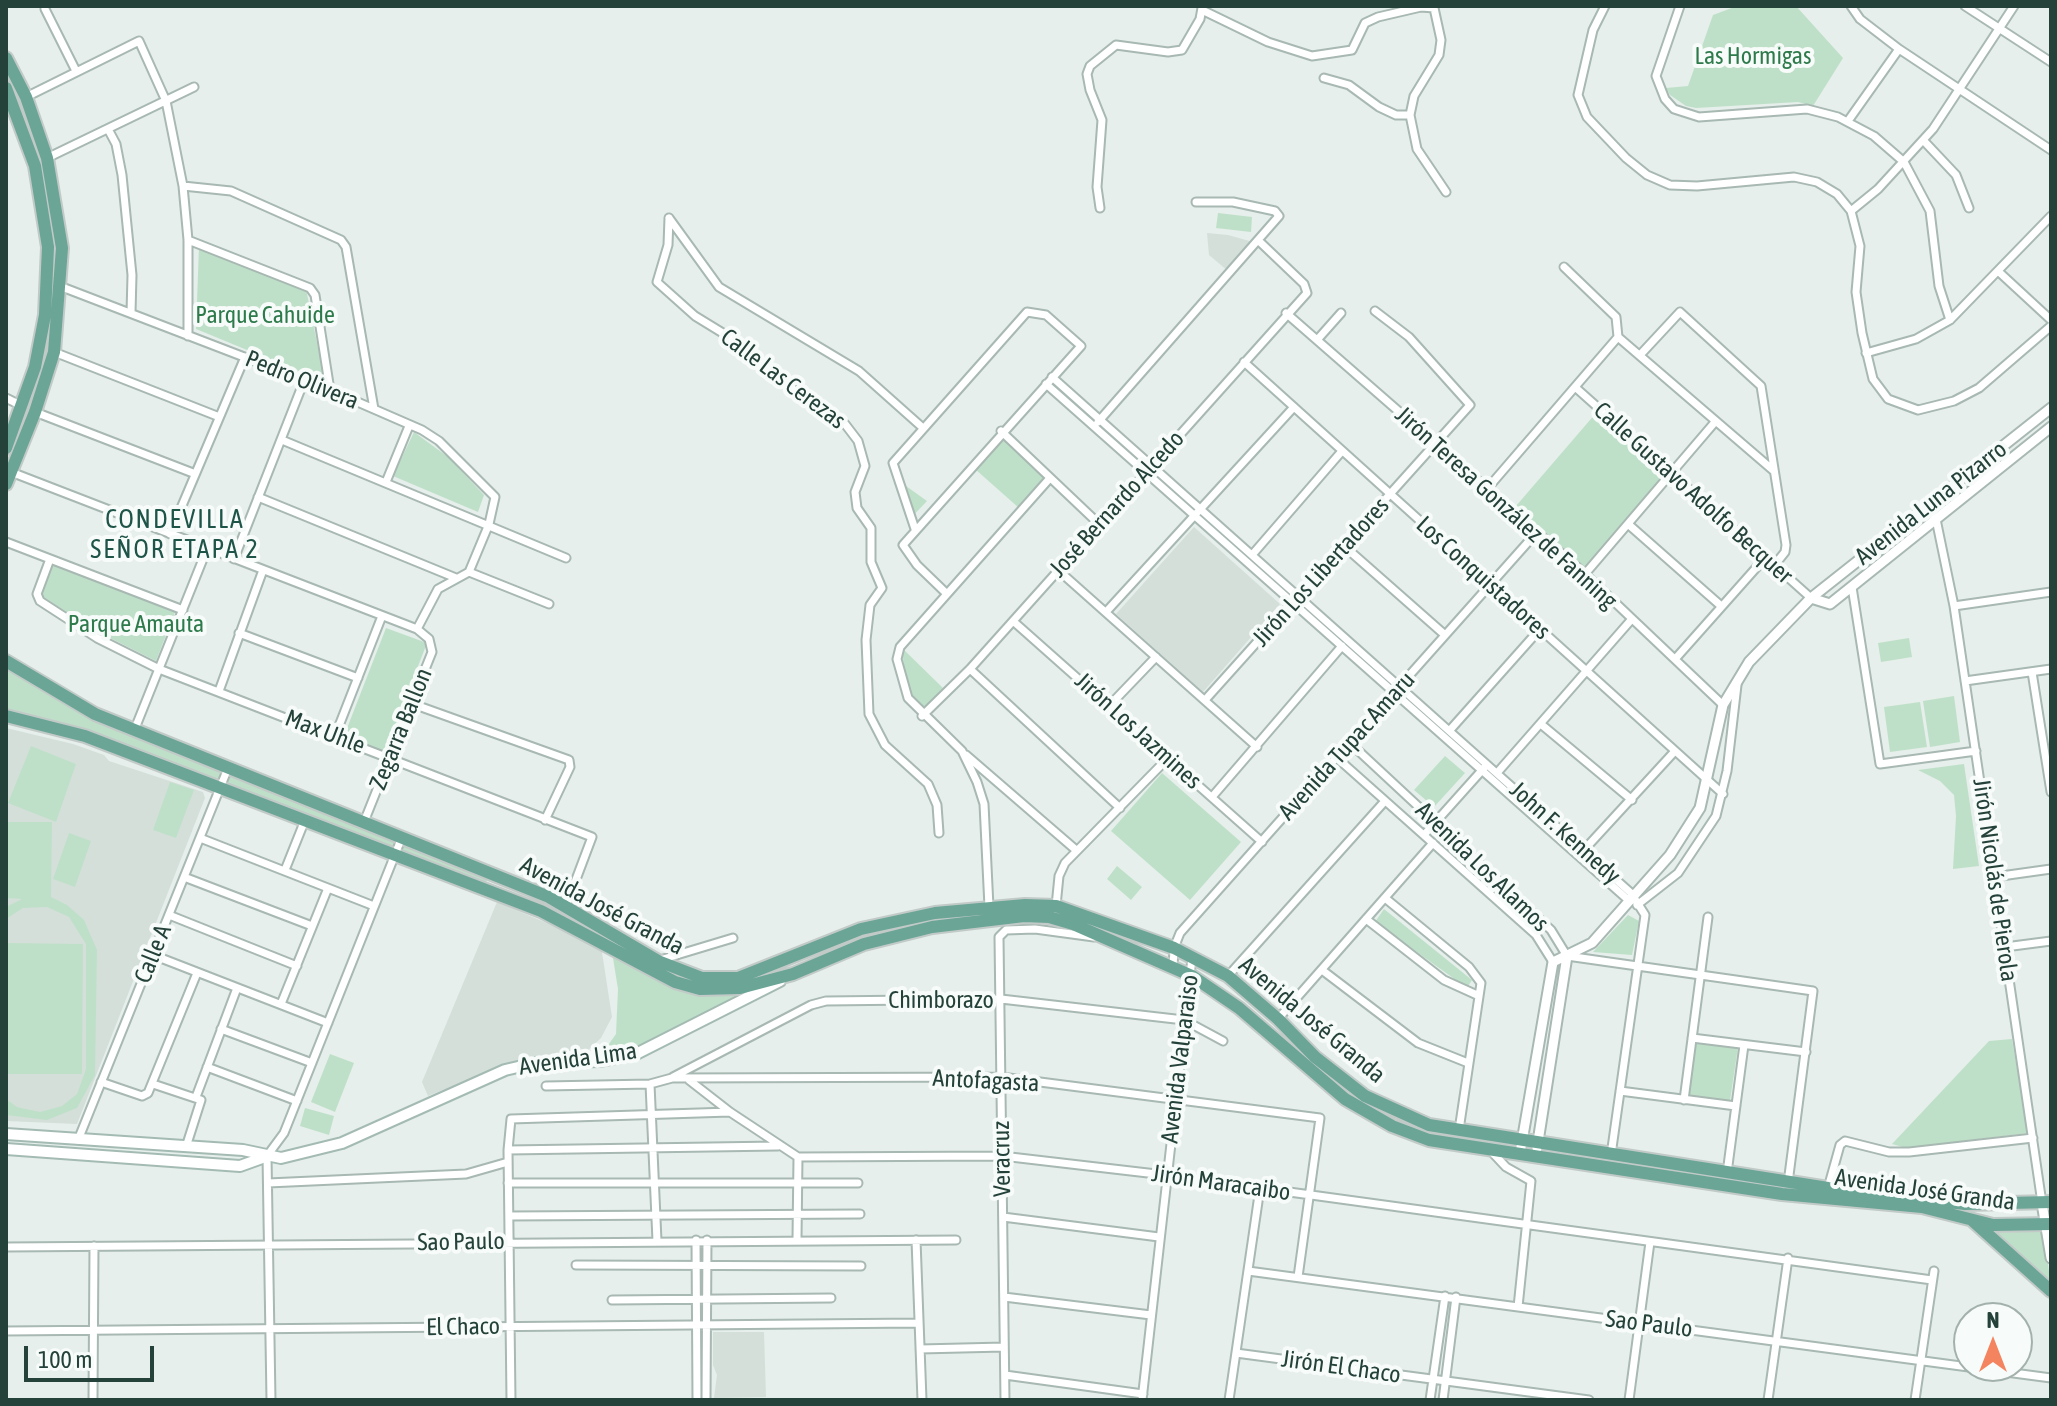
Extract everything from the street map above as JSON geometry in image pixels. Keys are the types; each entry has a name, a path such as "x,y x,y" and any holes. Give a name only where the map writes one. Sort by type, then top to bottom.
{"main road":[{"path":"6,58 26,97 47,158 58,207 62,287 54,352 35,412 8,478"},
{"path":"6,88 10,108 35,166 48,247 45,315 35,367 6,448"},
{"name":"Avenida José Granda","path":"6,661 95,714 566,906 658,961 702,978 738,978 861,929 935,913 989,907 1056,906 1174,948 1228,976 1278,1019 1315,1057 1365,1096 1429,1125 1521,1147 1611,1155 1828,1188 1965,1204 2046,1202"},
{"name":"Avenida José Granda","path":"6,716 85,736 541,911 675,982 700,989 740,988 793,974 864,944 932,927 999,918 1049,917 1192,976 1239,1008 1307,1069 1357,1106 1392,1126 1429,1140 1489,1149 1521,1147"},
{"name":"Avenida Lima","path":"6,1134 243,1150 281,1158 342,1143 505,1070 535,1063 599,1061 636,1054 793,974"},
{"name":"Avenida Lima","path":"6,1149 240,1166 267,1156"},
{"name":"Avenida José Granda","path":"1537,1149 1782,1194 1922,1207 1993,1225 2048,1224"},
{"path":"1971,1219 2051,1291"}],"street":[{"path":"1605,6 1593,30 1578,95 1587,117 1626,158 1647,175 1670,185 1697,186 1794,177 1817,182 1837,194 1851,211 1859,236 1856,292 1866,353 1873,379 1888,399 1907,408 1931,408 1979,388 2051,323 1999,272"},
{"path":"1680,6 1656,76 1658,87 1674,109 1699,117 1807,109 1848,121 1868,132 1904,162 1930,211 1939,286 1950,320"},
{"path":"1851,6 1860,19 1899,49 2051,150"},
{"path":"1965,6 2051,62"},
{"path":"1851,211 1923,140 2014,6"},
{"path":"1100,208 1097,187 1102,120 1088,82 1090,66 1116,45 1168,52 1182,50 1202,8 1213,10 1268,42 1312,56 1352,50 1365,23 1378,17 1434,7 1441,40 1439,55 1414,96 1410,115 1417,149 1446,192"},
{"path":"45,9 76,71"},
{"path":"26,97 137,41 166,101 183,186 188,240 188,336"},
{"path":"1848,121 1899,49"},
{"path":"1324,78 1349,85 1379,107 1396,115 1410,115"},
{"path":"47,158 194,87"},
{"path":"108,129 116,144 122,175 132,275 131,313"},
{"path":"1923,140 1956,175 1969,208"},
{"path":"183,186 231,191 341,240 346,247 374,409"},
{"path":"1097,424 1260,242 1279,216 1275,211 1233,202 1196,202"},
{"path":"1866,353 1916,339 1950,320 2051,216"},
{"name":"Calle Las Cerezas","path":"923,428 859,371 719,287 669,218 668,245 657,282 695,316 718,330 814,406 852,430 865,466 855,492 857,508 871,528 871,562 882,588 870,605 866,640 869,714 885,745 928,784 937,805 939,833"},
{"path":"188,240 310,288 315,295 330,390"},
{"name":"José Bernardo Alcedo","path":"922,716 970,669 1146,474 1307,289 1260,242"},
{"path":"1564,267 1616,317 1618,337 1776,472"},
{"name":"Pedro Olivera","path":"62,287 330,390 439,441 491,491 495,505 489,524"},
{"name":"Jirón Los Libertadores","path":"1205,700 1437,444 1469,403 1409,337 1375,311"},
{"path":"915,529 893,463 1027,312 1046,315 1081,346 1001,431 903,545 904,551 946,593"},
{"path":"1640,355 1680,312 1761,386 1786,545 1785,552 1773,567"},
{"name":"Jirón Teresa González de Fanning","path":"1286,313 1585,574 1723,705"},
{"path":"1317,340 1341,313"},
{"path":"1487,489 1618,337"},
{"path":"54,352 217,416"},
{"path":"170,534 217,416 245,357"},
{"name":"Los Conquistadores","path":"1244,362 1723,794"},
{"name":"John F. Kennedy","path":"1049,380 1195,518 1297,601 1635,903"},
{"path":"234,559 304,381"},
{"name":"Calle Gustavo Adolfo Becquer","path":"1575,387 1811,598"},
{"path":"6,398 22,406"},
{"path":"1106,612 1202,511 1294,407"},
{"name":"Avenida Luna Pizarro","path":"1635,903 1700,808 1723,705 1737,680 1767,641 1811,598 2051,408"},
{"path":"35,412 193,473"},
{"path":"1585,574 1715,422"},
{"name":"John F. Kennedy","path":"1097,424 1152,467 1252,555 1342,646 1450,730 1485,767 1497,773 1631,893 1635,903"},
{"path":"386,482 409,426"},
{"name":"Avenida Luna Pizarro","path":"1811,598 1830,604 2051,427"},
{"path":"1001,431 1099,524"},
{"path":"282,440 566,558"},
{"path":"1252,555 1342,451"},
{"path":"8,478 170,534 417,629"},
{"path":"1050,478 900,647 897,659 903,687 922,716 1076,850"},
{"path":"258,497 456,578"},
{"name":"Jirón Nicolás de Pierola","path":"1926,506 1936,519 1954,606 2033,1138 2046,1202 2051,1258"},
{"path":"489,524 469,572 549,604"},
{"path":"1628,524 1720,605"},
{"name":"Avenida Tupac Amaru","path":"1174,948 1180,933 1537,532"},
{"path":"6,542 183,610"},
{"path":"1344,546 1445,635"},
{"path":"134,731 207,549"},
{"name":"Max Uhle","path":"50,559 37,594 40,601 97,638 159,669 588,835 593,841 566,906"},
{"path":"1676,658 1764,559"},
{"path":"219,691 263,570"},
{"path":"1058,570 1257,747"},
{"name":"Zegarra Ballon","path":"364,822 432,652 429,639 417,629 438,589 469,572"},
{"path":"1852,587 1880,764 1976,751"},
{"path":"1954,606 2051,592"},
{"path":"335,736 382,616"},
{"path":"1497,773 1631,620"},
{"name":"Jirón Los Jazmines","path":"1013,621 1262,842"},
{"path":"1450,730 1540,629"},
{"path":"239,633 358,678"},
{"path":"1212,797 1342,646"},
{"path":"1109,706 1156,657"},
{"path":"970,669 1120,808"},
{"path":"1965,681 2051,669"},
{"path":"2032,672 2051,792"},
{"name":"Avenida Luna Pizarro","path":"1553,962 1592,943 1635,903 1678,873 1713,824 1723,794 1737,680"},
{"path":"410,703 569,760 570,767 545,820"},
{"path":"1542,725 1632,800"},
{"name":"Avenida Los Alamos","path":"1349,742 1551,930 1567,956"},
{"path":"962,751 984,804 989,907"},
{"path":"1584,850 1675,751"},
{"name":"Avenida Los Alamos","path":"1336,757 1536,935 1553,962 1521,1147"},
{"path":"1056,906 1059,876 1076,850 1168,758"},
{"path":"1424,835 1485,767"},
{"name":"Calle A","path":"78,1140 228,768"},
{"path":"1228,976 1385,801"},
{"path":"285,870 305,820"},
{"path":"271,1400 267,1156 284,1133 323,1042 402,837"},
{"path":"200,838 374,906"},
{"path":"1278,1019 1433,843"},
{"path":"1994,877 2051,869"},
{"path":"184,877 312,926"},
{"path":"281,1004 328,888"},
{"path":"1501,904 1511,892"},
{"path":"1385,898 1478,975 1481,983 1459,1130"},
{"path":"1611,1155 1645,915 1635,903"},
{"path":"169,915 297,966"},
{"path":"1684,1100 1708,917"},
{"path":"1366,919 1444,980 1477,995"},
{"name":"Veracruz","path":"1005,1400 1002,932 1035,929 1109,940"},
{"path":"658,961 733,938"},
{"path":"2005,947 2051,941"},
{"path":"1173,968 1174,948"},
{"path":"683,953 691,969 702,978"},
{"path":"153,955 328,1023"},
{"path":"1537,1149 1567,956 1637,965 1813,991 1788,1183"},
{"name":"Avenida Valparaiso","path":"1143,1397 1165,1175 1192,958"},
{"path":"1322,970 1418,1043 1468,1063"},
{"path":"101,1082 142,1096 153,1084 197,973"},
{"path":"196,1097 237,988"},
{"name":"Chimborazo","path":"672,1078 819,1002 1001,999 1184,1020 1223,1041"},
{"path":"221,1029 312,1063"},
{"path":"1692,1038 1806,1052"},
{"path":"1727,1174 1744,1045"},
{"path":"207,1067 297,1101"},
{"name":"Antofagasta","path":"546,1086 650,1084 672,1078 1001,1077 1320,1118 1311,1195"},
{"path":"689,1080 730,1112 798,1157 797,1239"},
{"path":"153,1084 196,1097 202,1103 186,1147"},
{"path":"650,1084 657,1241"},
{"path":"1620,1091 1736,1106"},
{"path":"511,1400 508,1150 511,1119 730,1112"},
{"path":"1828,1188 1840,1145 1845,1141 1889,1152 1909,1152 2033,1138"},
{"path":"508,1150 780,1146"},
{"path":"1489,1149 1506,1167 1530,1179 1529,1226 1518,1307"},
{"name":"Jirón Maracaibo","path":"798,1157 1002,1156 1165,1175 1650,1242 1933,1276 1920,1361"},
{"path":"268,1183 466,1174 508,1162"},
{"path":"508,1183 858,1183"},
{"path":"1229,1400 1260,1188"},
{"path":"1298,1277 1311,1195"},
{"path":"509,1216 860,1214"},
{"path":"1003,1217 1159,1237"},
{"path":"696,1240 697,1400"},
{"path":"706,1400 707,1240"},
{"path":"916,1240 922,1400"},
{"name":"Sao Paulo","path":"6,1247 956,1240"},
{"path":"1629,1400 1650,1242"},
{"path":"93,1400 94,1246"},
{"path":"1768,1400 1788,1258"},
{"path":"576,1265 861,1266"},
{"name":"Sao Paulo","path":"1248,1271 2051,1378"},
{"path":"1430,1400 1445,1296"},
{"path":"1004,1297 1151,1315"},
{"path":"1443,1400 1456,1297"},
{"path":"612,1300 831,1298"},
{"name":"El Chaco","path":"6,1331 919,1323"},
{"path":"920,1349 1004,1347"},
{"name":"Jirón El Chaco","path":"1236,1353 1589,1400"},
{"path":"1915,1400 1920,1361"},
{"path":"1005,1375 1143,1397"}],"shaded area":[{"path":"1207,233 1253,242 1228,271 1209,255"},
{"path":"1194,527 1280,604 1203,692 1116,614"},
{"path":"6,728 73,744 104,755 109,761 203,792 205,798 77,1124 6,1121"},
{"path":"497,902 601,946 612,1017 601,1038 582,1056 527,1057 428,1096 422,1082"},
{"path":"713,1332 764,1332 766,1397 714,1398 717,1375 713,1365"}],"green space":[{"name":"Las Hormigas","path":"1737,6 1796,6 1843,58 1813,106 1798,102 1696,108 1686,106 1670,95 1666,88 1688,86 1713,15"},
{"path":"1218,213 1252,217 1251,232 1216,228"},
{"name":"Parque Cahuide","path":"199,246 306,289 325,382 196,329"},
{"path":"1596,413 1666,474 1585,567 1516,506"},
{"path":"414,432 448,457 484,495 478,512 393,476"},
{"path":"1004,437 1047,476 1019,508 975,469"},
{"path":"899,481 927,501 911,518"},
{"name":"Parque Amauta","path":"52,564 175,612 156,661 96,631 40,595"},
{"path":"386,628 427,643 385,752 344,736"},
{"path":"1909,638 1912,657 1881,662 1878,643"},
{"path":"902,648 943,688 921,711 906,688"},
{"path":"6,665 91,717 487,880 485,885 6,713"},
{"path":"1954,696 1960,742 1930,747 1923,701"},
{"path":"1920,702 1927,747 1890,752 1884,707"},
{"path":"31,746 76,764 56,822 8,803"},
{"path":"1445,756 1465,773 1434,807 1414,790"},
{"path":"1964,764 1979,866 1953,869 1954,795 1940,781 1918,770"},
{"path":"1162,773 1241,842 1190,900 1111,831"},
{"path":"170,782 194,790 176,838 153,830"},
{"path":"6,822 52,822 51,897 67,905 84,920 97,950 95,1075 77,1108 47,1120 6,1115 6,1099 17,1107 40,1112 62,1106 77,1094 86,1069 86,944 69,917 47,907 23,908 6,919 6,907 22,899 6,898"},
{"path":"69,833 91,841 75,887 53,879"},
{"path":"1117,866 1142,887 1131,900 1107,879"},
{"path":"1384,909 1472,980 1467,988 1375,922"},
{"path":"1628,915 1639,921 1632,955 1593,952"},
{"path":"6,943 83,944 82,1074 6,1074"},
{"path":"612,952 674,986 747,991 644,1049 599,1058 616,1034 618,989"},
{"path":"2012,1039 2028,1133 1906,1148 1892,1144 1989,1041"},
{"path":"1696,1041 1738,1047 1730,1101 1688,1095"},
{"path":"330,1054 354,1063 335,1112 311,1102"},
{"path":"305,1108 334,1116 329,1135 300,1126"},
{"path":"2043,1231 2050,1278 2045,1281 1993,1233"}],"district":[{"name":"CONDEVILLA SEÑOR ETAPA 2","path":"175,535"}]}
